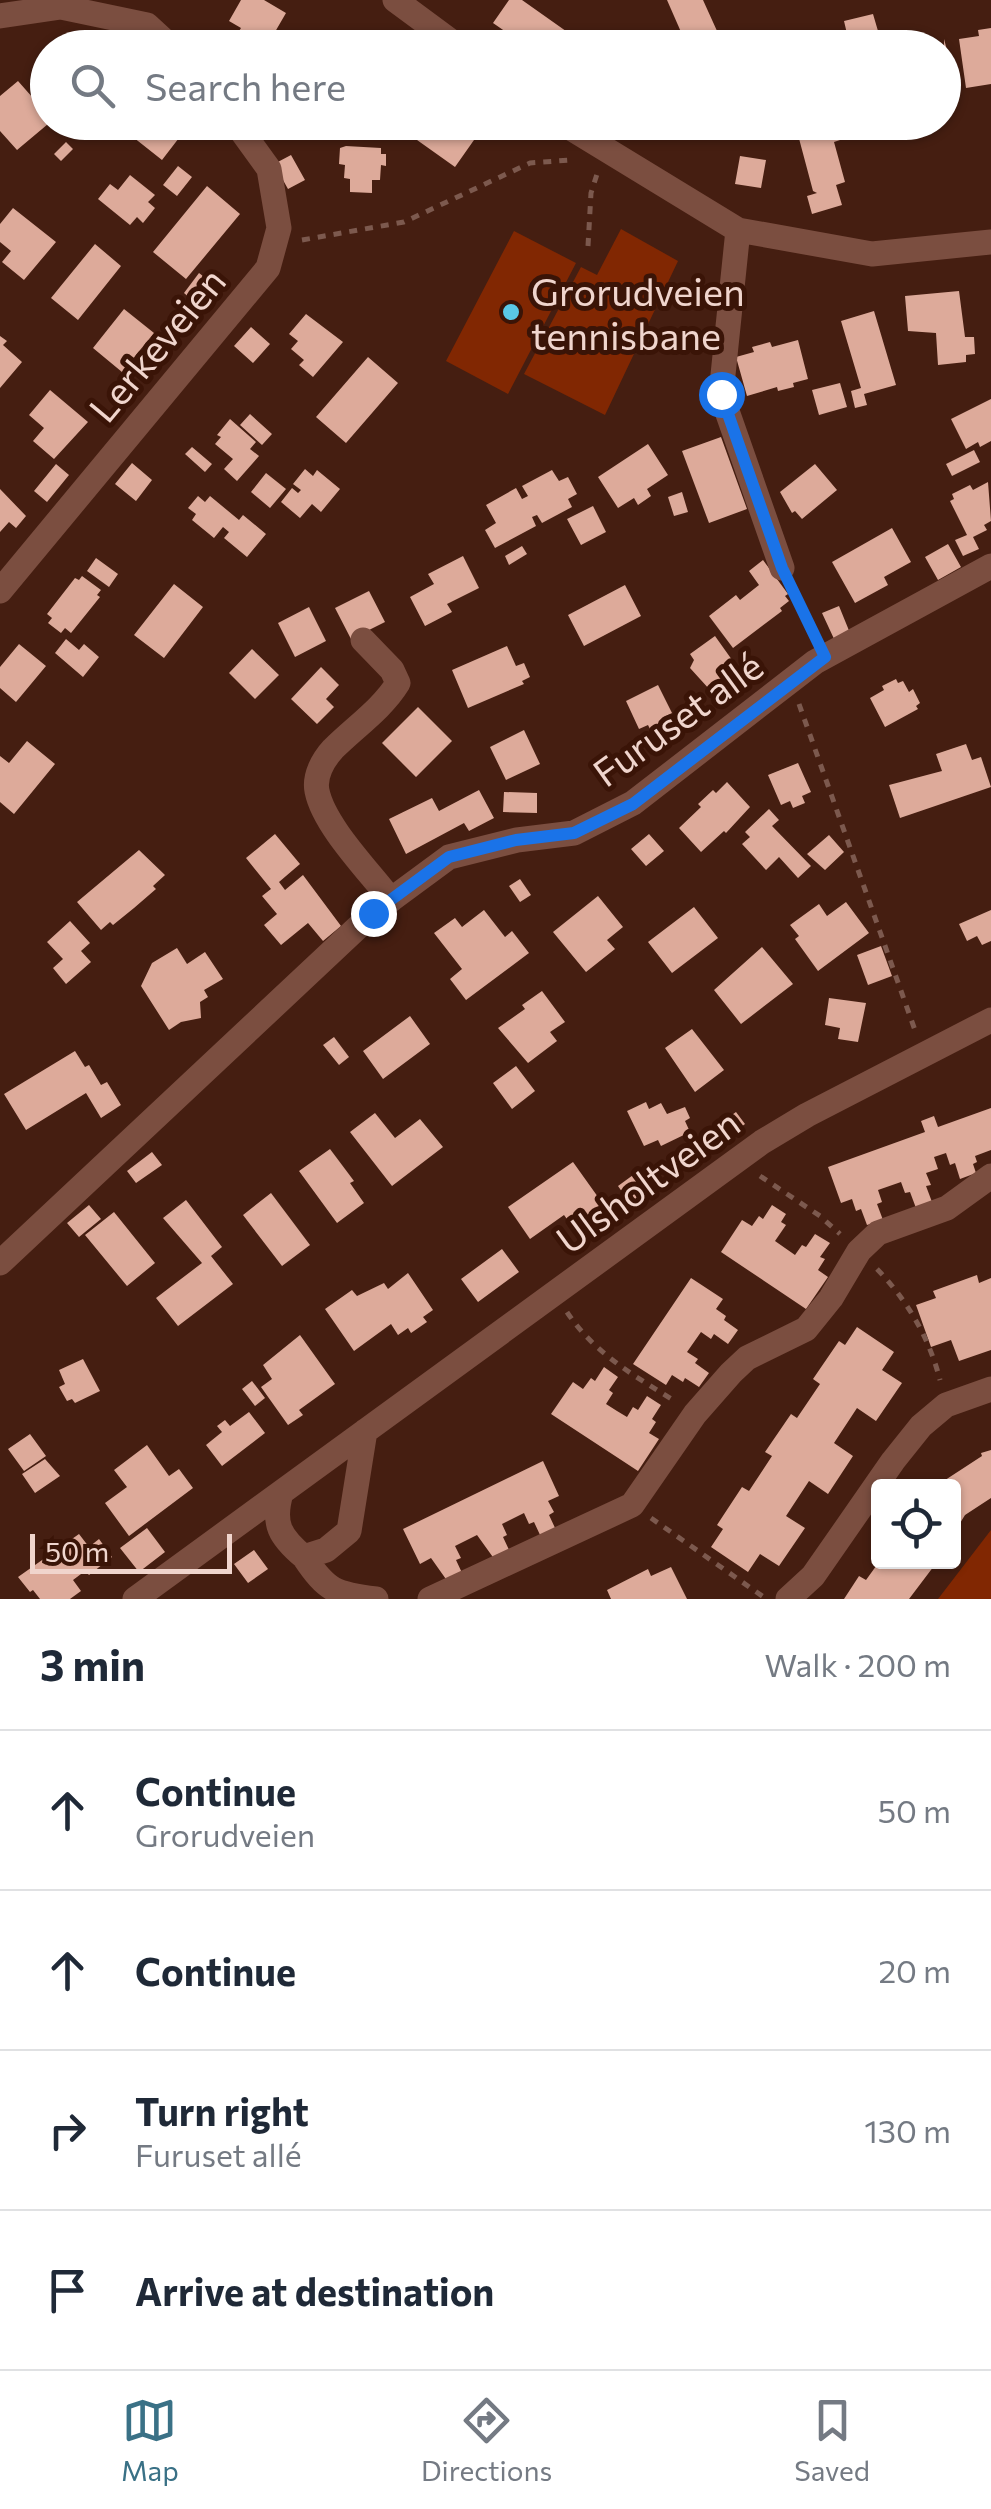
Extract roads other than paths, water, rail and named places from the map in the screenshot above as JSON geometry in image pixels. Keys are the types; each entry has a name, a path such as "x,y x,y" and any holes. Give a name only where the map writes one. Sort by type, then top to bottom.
{"street":[{"path":"396,0 436,30"},
{"path":"0,16 62,7 147,25 152,30"},
{"name":"Lerkeveien","path":"0,590 268,268 280,228 268,169 248,140"},
{"path":"590,140 738,230 872,254 991,242"},
{"path":"738,230 721,394 782,568"},
{"name":"Furuset allé","path":"0,1263 391,900 449,857 516,840 574,833 633,804 825,657 991,566"},
{"path":"363,640 392,670 398,682 390,696 320,766 316,788 324,812 391,900"},
{"name":"Ulsholtveien","path":"135,1599 762,1142 991,1020"},
{"path":"430,1599 632,1505 694,1414 748,1358 806,1329 831,1298 859,1251 878,1233 947,1208 991,1176"},
{"path":"788,1599 813,1576 893,1460 922,1426 946,1405 991,1389"},
{"path":"304,1557 326,1550 349,1531 365,1432"},
{"path":"281,1492 276,1512 284,1540 304,1557 323,1585 352,1596 376,1599"}],"place":[{"name":"Grorudveien tennisbane","path":"511,312"}]}
